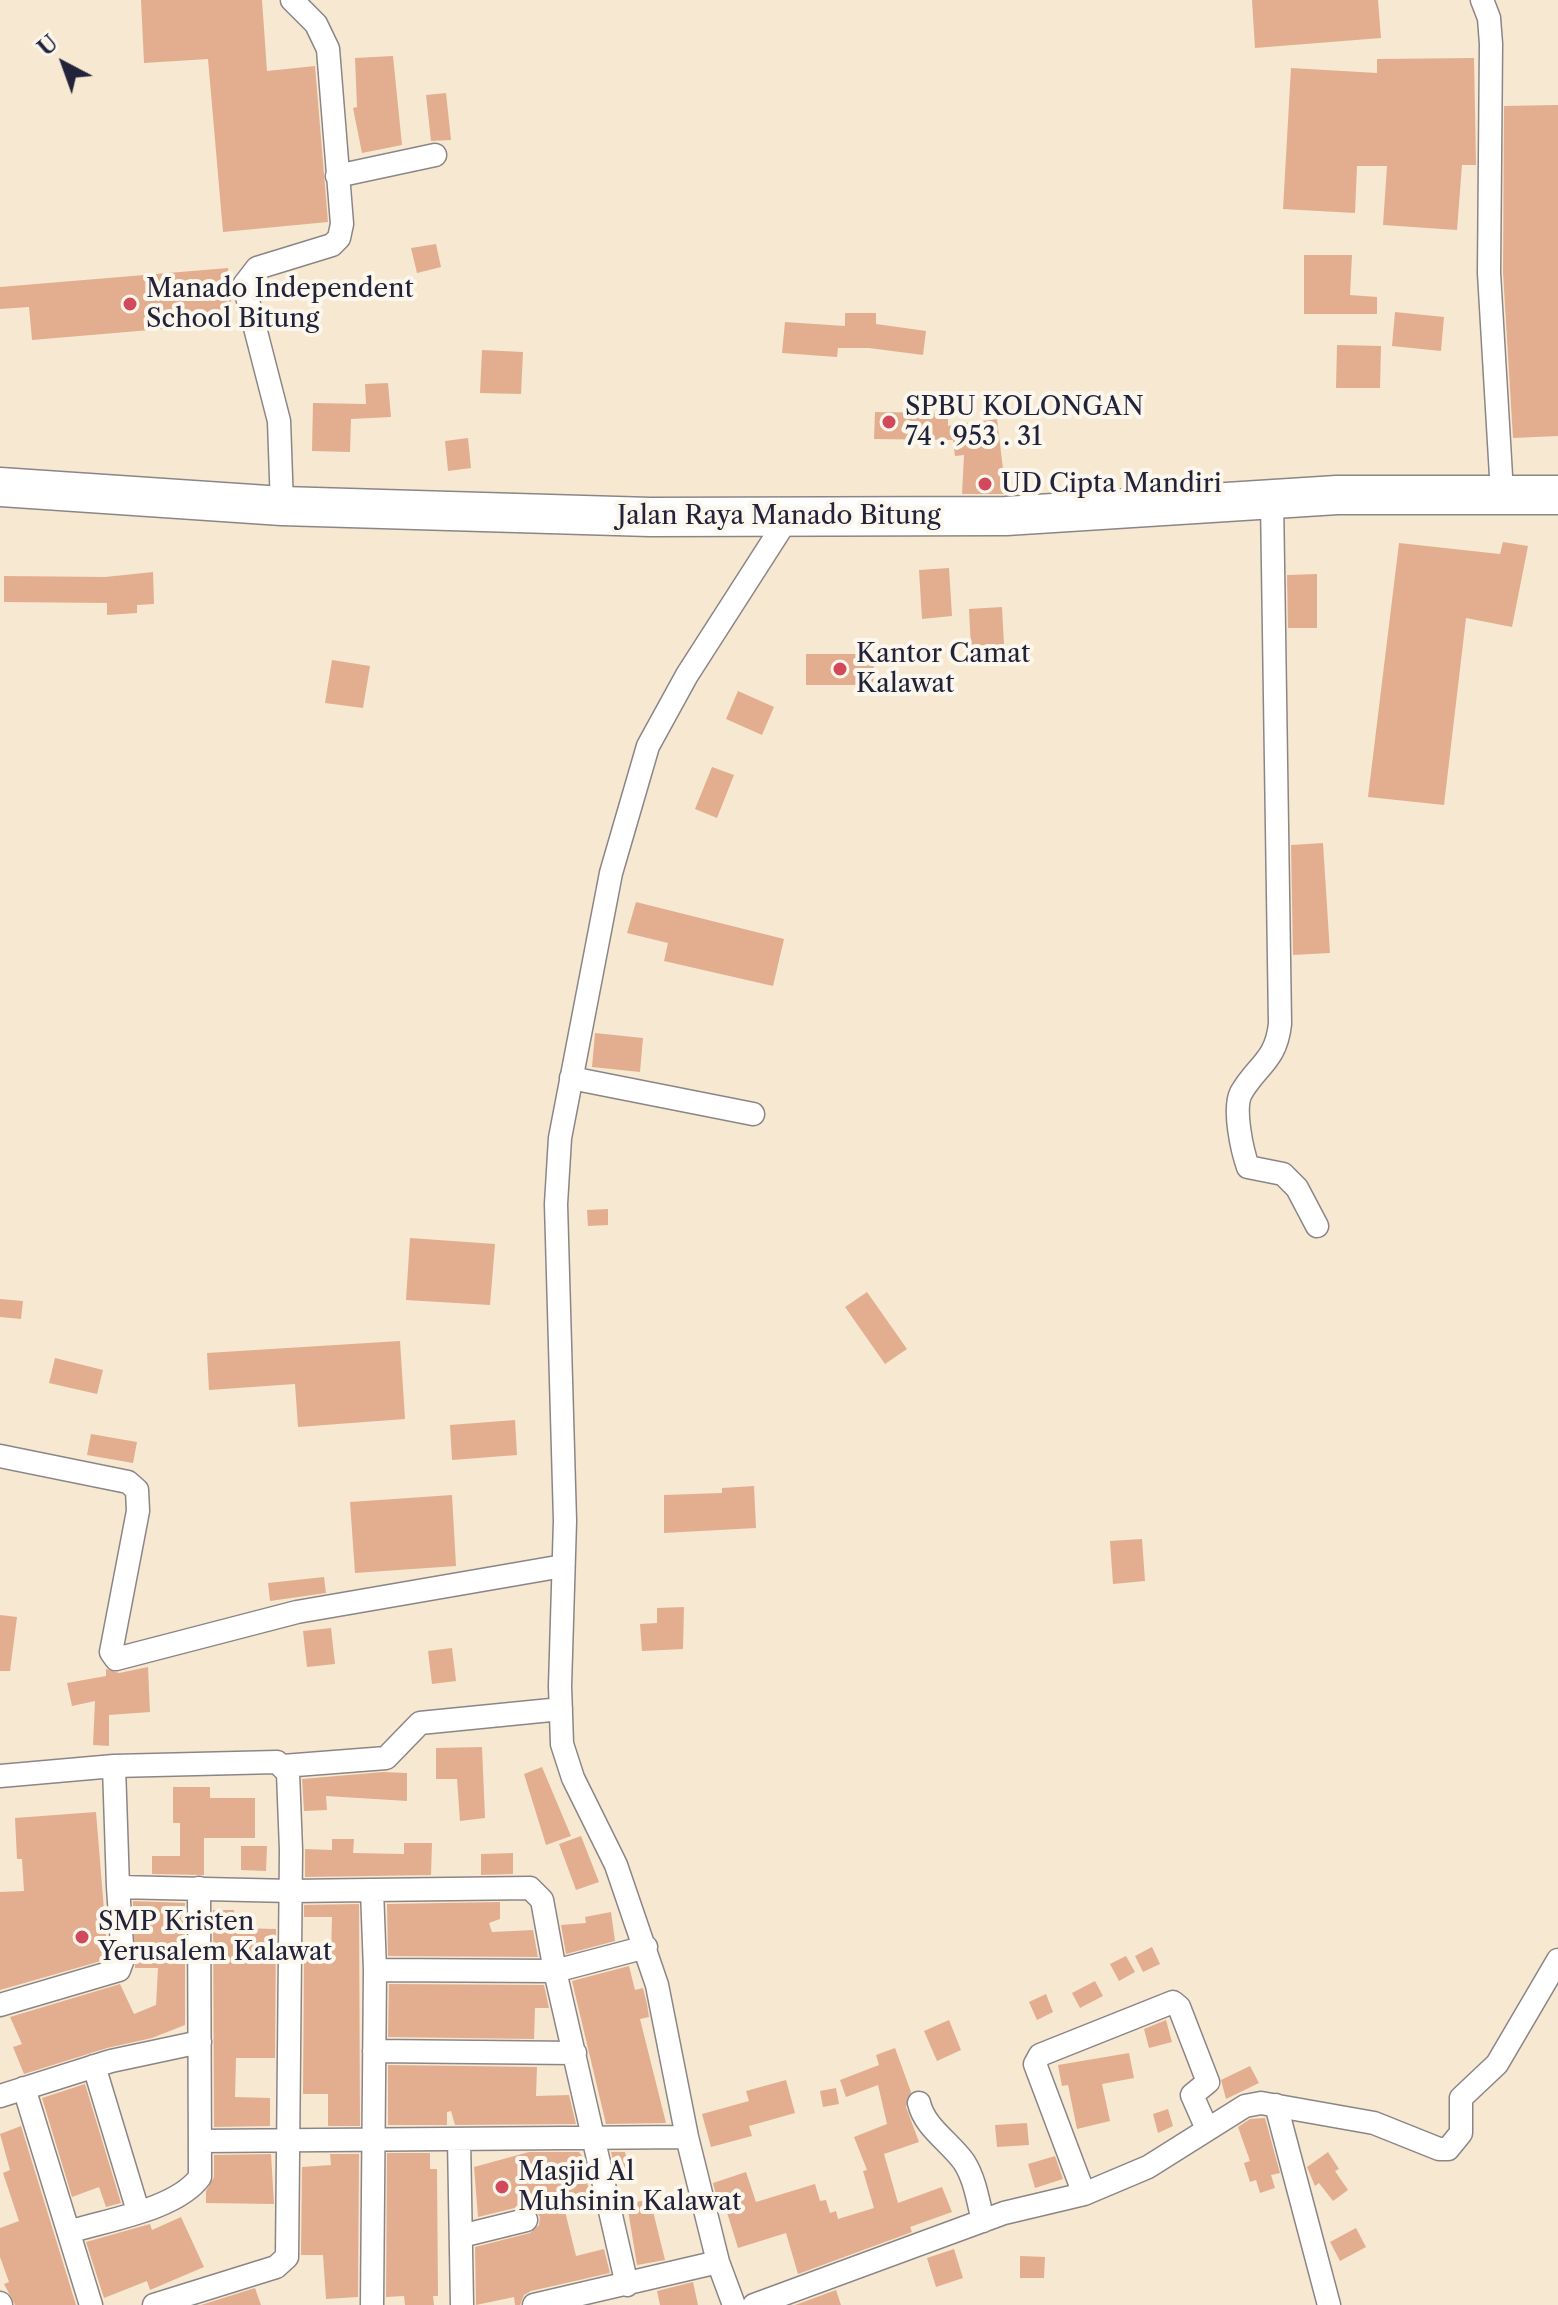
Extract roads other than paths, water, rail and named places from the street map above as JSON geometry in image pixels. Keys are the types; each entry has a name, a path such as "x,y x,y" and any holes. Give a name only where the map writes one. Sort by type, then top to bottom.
{"highway":[{"name":"Jalan Raya Manado Bitung","path":"0,487 282,506 403,507 554,515 1006,516 1337,495 1558,495"}],"street":[{"path":"282,506 279,421 244,285 257,268 327,247 339,238 342,224 328,49 316,24 292,0"},
{"path":"1482,0 1489,18 1491,44 1489,273 1502,493"},
{"path":"337,176 435,155"},
{"path":"1272,500 1280,1024 1278,1043 1270,1059 1242,1092 1238,1103 1248,1167 1283,1174 1297,1188 1317,1226"},
{"path":"734,2305 718,2262 687,2137 668,2029 646,1947 616,1865 573,1778 562,1744 564,1431 556,1204 560,1138 611,873 648,746 687,675 789,516"},
{"path":"571,1078 753,1114"},
{"path":"0,1456 128,1482 137,1490 138,1511 111,1652 116,1659 297,1612 563,1566"},
{"path":"283,1766 386,1758 420,1723 561,1709"},
{"path":"0,1776 114,1766 277,1762 283,1766 290,1781 287,2257 276,2267 154,2305"},
{"path":"0,2005 109,1974 121,1967 114,1766"},
{"path":"118,1887 291,1891 530,1888 542,1900 555,1971 596,2138 627,2285"},
{"path":"69,2232 164,2204 194,2185 202,2169 199,1888"},
{"path":"372,1890 375,1970 371,2140 372,2305"},
{"path":"375,1970 555,1971 646,1947"},
{"path":"754,2305 983,2221 1084,2194 1148,2167 1245,2106 1261,2103 1374,2123 1439,2149 1448,2149 1461,2133 1461,2098 1471,2085 1497,2064 1558,1960"},
{"path":"1084,2194 1035,2064 1040,2055 1173,2002 1179,2007 1208,2082 1192,2095 1207,2129"},
{"path":"0,2096 94,2066 200,2042"},
{"path":"374,2051 575,2053"},
{"path":"94,2066 138,2211"},
{"path":"24,2088 91,2305"},
{"path":"919,2103 922,2117 963,2161 973,2179 983,2221"},
{"path":"1276,2105 1329,2305"},
{"path":"201,2141 687,2137"},
{"path":"459,2139 462,2305"},
{"path":"461,2236 526,2220"},
{"path":"534,2305 718,2262"}],"place":[{"name":"Manado Independent School Bitung","path":"130,304"},
{"name":"SPBU KOLONGAN 74 . 953 . 31","path":"889,422"},
{"name":"UD Cipta Mandiri","path":"985,484"},
{"name":"Kantor Camat Kalawat","path":"840,669"},
{"name":"SMP Kristen Yerusalem Kalawat","path":"82,1937"},
{"name":"Masjid Al Muhsinin Kalawat","path":"502,2187"}]}
